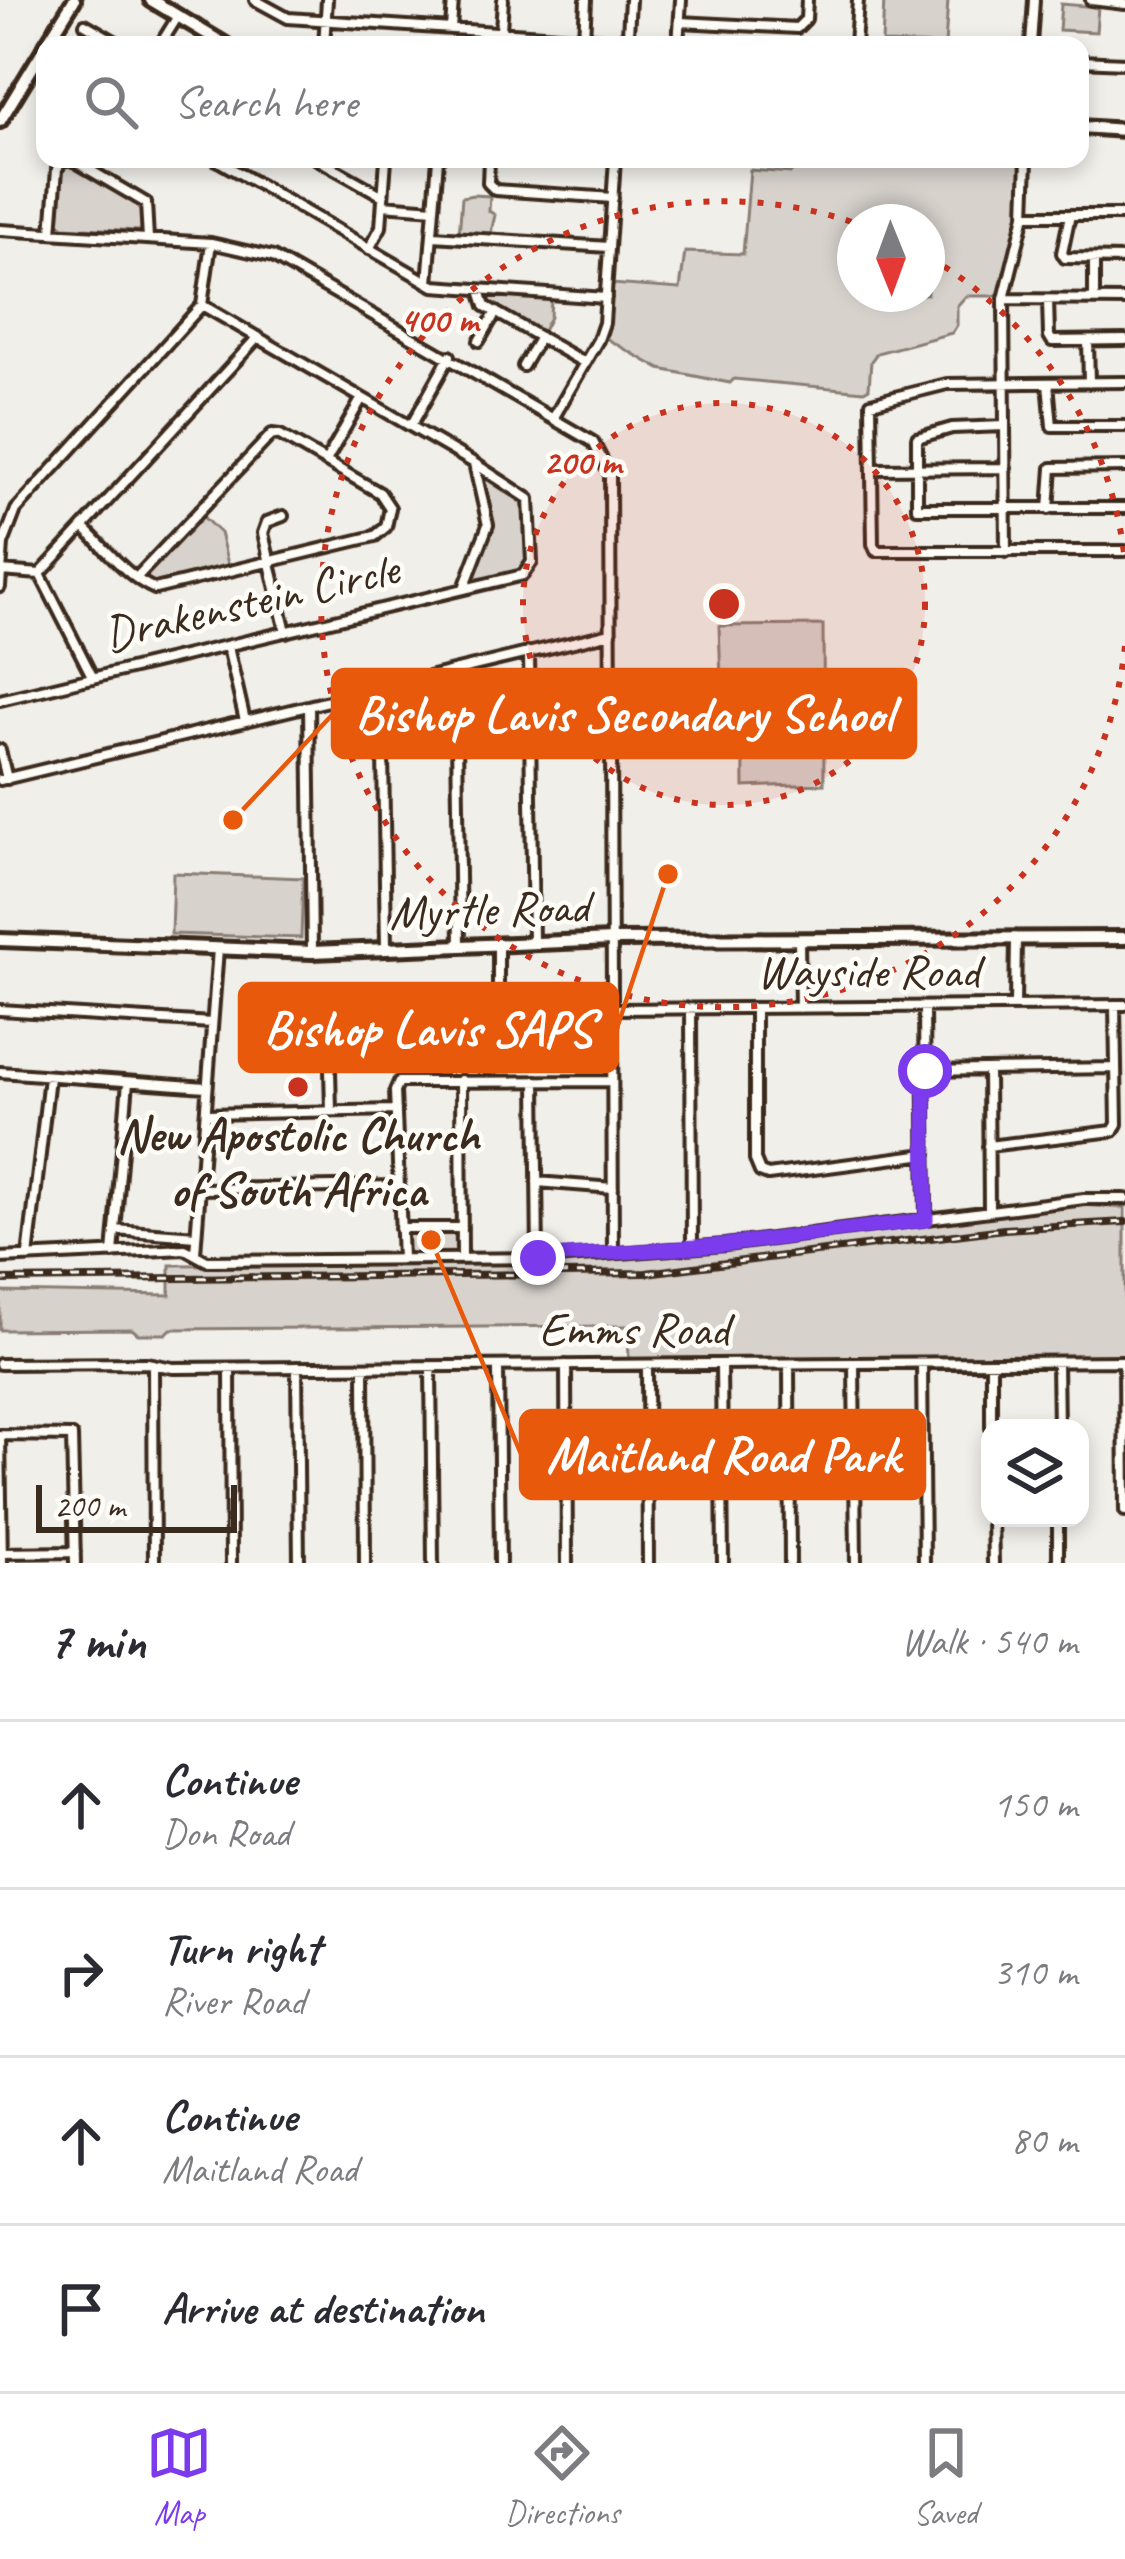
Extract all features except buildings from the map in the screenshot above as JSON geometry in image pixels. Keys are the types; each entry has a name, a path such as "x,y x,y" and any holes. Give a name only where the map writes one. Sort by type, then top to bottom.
{"street":[{"path":"52,36 74,0"},
{"path":"151,0 211,36"},
{"path":"255,0 288,18 556,36"},
{"path":"275,0 275,12"},
{"path":"325,36 327,0"},
{"path":"448,36 453,0"},
{"path":"501,36 503,0"},
{"path":"584,36 586,0"},
{"path":"625,36 630,0"},
{"path":"679,36 681,0"},
{"path":"680,22 797,28 806,19 807,0"},
{"path":"856,36 858,0"},
{"path":"1032,36 1034,0"},
{"path":"1091,0 1125,4"},
{"path":"166,36 178,16"},
{"path":"85,24 103,36"},
{"path":"1,115 36,61"},
{"path":"1089,61 1125,63"},
{"path":"1089,128 1125,130"},
{"path":"52,233 58,168"},
{"path":"84,168 146,203 148,238"},
{"path":"234,168 428,283 606,298"},
{"path":"330,168 383,201 434,209"},
{"path":"369,249 381,226 385,168"},
{"path":"428,283 437,168"},
{"path":"489,168 493,190 613,198"},
{"path":"554,417 602,331 615,168"},
{"path":"1006,552 1004,299 1025,215 1027,168"},
{"path":"1025,215 1125,215"},
{"path":"1070,215 1063,255 1067,259 1125,259"},
{"path":"0,230 211,243 247,248 288,263 554,417 593,442 608,465 614,1253"},
{"path":"433,236 609,247"},
{"path":"0,587 6,532 25,497 202,304 211,243"},
{"path":"1094,259 1094,300"},
{"path":"480,290 482,302 496,312 585,363"},
{"path":"1004,299 1125,300"},
{"path":"1048,300 1050,340 1125,340"},
{"path":"202,304 258,338"},
{"path":"479,341 496,312"},
{"path":"523,366 540,337"},
{"name":"Drakenstein Circle","path":"258,338 362,398 529,499 532,562 524,575 93,678 40,574 258,338"},
{"path":"1088,341 1089,383"},
{"path":"411,426 450,356"},
{"path":"1125,382 946,384 872,403 873,546 877,551 1125,551"},
{"path":"1048,383 1052,426 1125,426"},
{"path":"326,461 362,398"},
{"path":"1005,426 952,428 919,437 914,443 914,504 919,509 1125,508"},
{"path":"83,527 137,577 154,589 374,536 386,527 390,508 383,496 326,461 280,434 268,435 137,577"},
{"name":"Drakenstein Circle","path":"464,590 488,525 474,463"},
{"path":"1049,509 1052,468 1125,467"},
{"path":"872,469 1006,468"},
{"path":"283,516 267,522 263,530 286,632"},
{"path":"1,571 40,574"},
{"path":"0,750 4,779 611,633"},
{"path":"228,646 245,721"},
{"path":"529,652 533,942"},
{"path":"456,670 460,944"},
{"path":"0,700 93,678"},
{"path":"382,688 386,947"},
{"path":"309,706 312,952"},
{"name":"Myrtle Road","path":"0,940 312,952 612,940 1125,938"},
{"path":"1015,1006 1016,939"},
{"path":"799,940 800,1007"},
{"path":"498,943 498,1017"},
{"path":"195,1254 218,949"},
{"path":"988,1146 1110,1134 1117,1124 1120,1005"},
{"name":"Wayside Road","path":"612,1009 1120,1005"},
{"path":"924,1006 926,1220"},
{"path":"691,1008 692,1247"},
{"path":"755,1008 755,1160 760,1172 768,1175 926,1154"},
{"path":"0,1010 212,1023"},
{"path":"332,1111 329,1028 336,1017 543,1017"},
{"path":"925,1071 1115,1069"},
{"path":"988,1070 989,1211"},
{"path":"0,1072 206,1087"},
{"path":"28,1257 49,1077"},
{"path":"402,1259 395,1088 402,1080 612,1081"},
{"path":"461,1080 462,1258"},
{"path":"536,1081 538,1258"},
{"path":"113,1253 128,1082"},
{"path":"206,1114 395,1110"},
{"path":"537,1182 613,1188"},
{"path":"200,1190 399,1186"},
{"path":"0,1258 185,1250 207,1261 538,1258 692,1247 1084,1199 1125,1199"},
{"path":"400,1228 462,1228"},
{"path":"115,1230 196,1236"},
{"path":"1125,1361 1125,1511"},
{"name":"Emms Road","path":"0,1364 230,1368 1125,1361"},
{"path":"991,1362 992,1419"},
{"path":"1057,1362 1058,1419"},
{"path":"854,1363 856,1563"},
{"path":"922,1363 924,1563"},
{"path":"153,1364 154,1563"},
{"path":"721,1364 723,1563"},
{"path":"789,1364 790,1563"},
{"path":"566,1365 567,1563"},
{"path":"647,1365 648,1563"},
{"path":"431,1366 433,1563"},
{"path":"498,1366 500,1563"},
{"path":"297,1367 299,1563"},
{"path":"364,1367 365,1563"},
{"path":"230,1368 231,1563"},
{"path":"2,1563 0,1435 72,1436 75,1563"},
{"path":"992,1527 993,1563"},
{"path":"1058,1527 1058,1563"},
{"path":"2,1552 75,1552"}],"shaded area":[{"path":"884,0 948,0 946,36 882,36"},
{"path":"1061,4 1098,7 1096,32 1059,30"},
{"path":"79,168 144,205 146,227 139,231 63,227 56,219 59,170"},
{"path":"1020,168 1022,202 1002,291 995,296 966,296 957,306 952,333 877,353 871,361 869,388 864,391 734,379 730,383 660,369 607,339 612,284 680,289 685,252 743,254 750,170"},
{"path":"490,196 489,211 495,215 490,237 459,235 462,197"},
{"path":"485,295 551,299 550,317 541,335 486,303"},
{"path":"489,477 527,501 528,564 520,573 473,583 491,528 483,482"},
{"path":"199,513 220,533 229,568 154,586 145,582 146,571"},
{"path":"823,625 824,784 744,787 743,679 721,679 719,626"},
{"path":"173,873 303,878 301,938 171,934"},
{"path":"1082,1205 1125,1208 1125,1358 629,1362 628,1326 171,1329 166,1334 138,1334 132,1329 0,1330 0,1292 170,1295 170,1265 539,1263 731,1250"},
{"path":"405,1230 457,1230 459,1249 453,1255 410,1256 404,1249"}],"railway":[{"path":"0,1280 646,1273 1004,1229 1125,1222"}],"place":[{"name":"Bishop Lavis Secondary School","path":"233,820"},
{"name":"Bishop Lavis SAPS","path":"668,874"},
{"name":"New Apostolic Church of South Africa","path":"298,1087"},
{"name":"Maitland Road Park","path":"431,1240"}],"route":[{"path":"538,1258 725,1245 926,1220 925,1071"}]}
